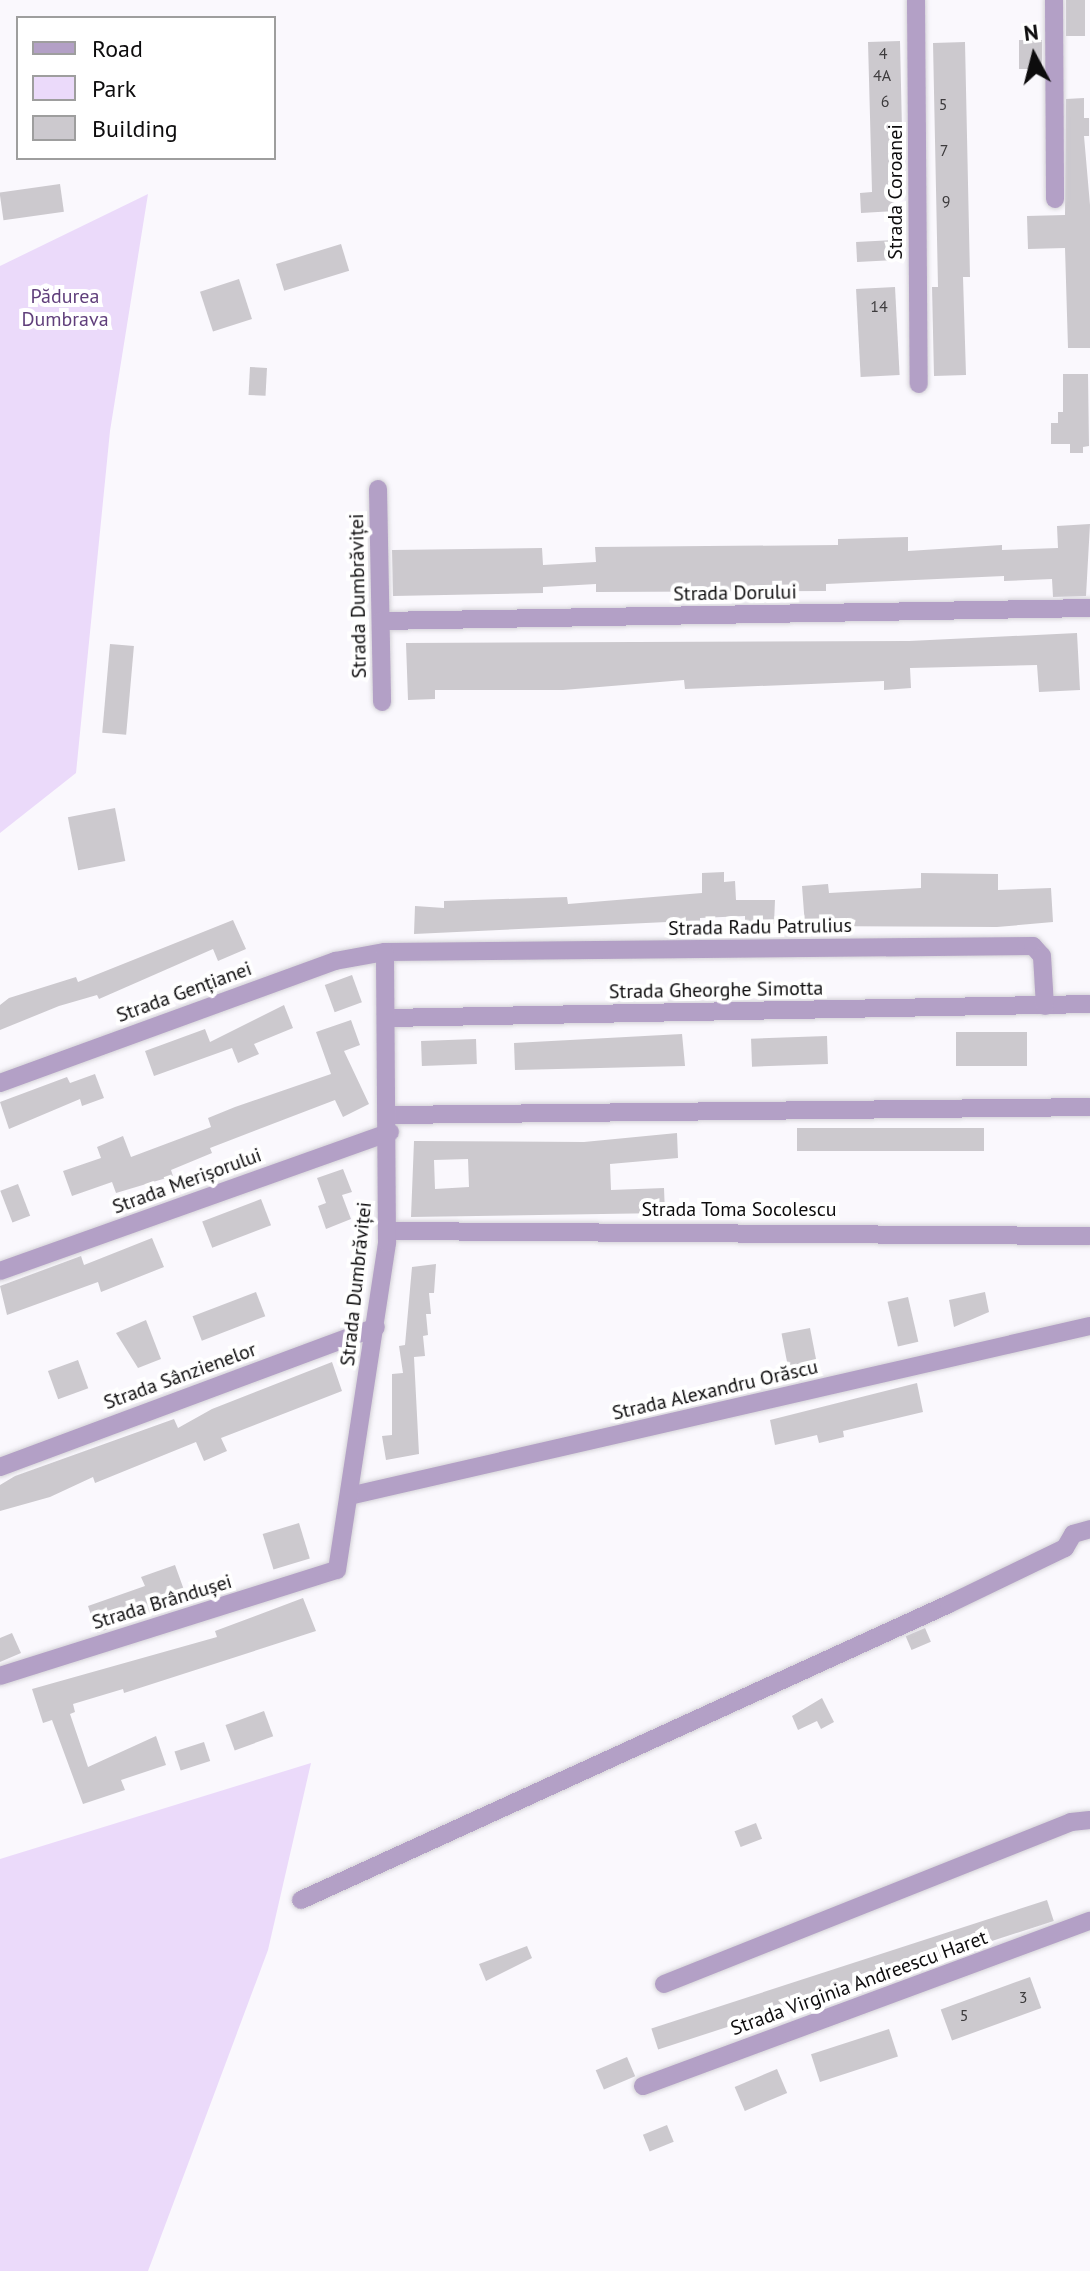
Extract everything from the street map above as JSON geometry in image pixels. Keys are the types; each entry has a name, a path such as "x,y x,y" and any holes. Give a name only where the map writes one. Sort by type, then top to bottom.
{"street":[{"name":"Strada Coroanei","path":"916,0 919,384"},
{"path":"1054,0 1055,199"},
{"name":"Strada Dumbrăviței","path":"378,489 382,702"},
{"name":"Strada Dorului","path":"381,621 1090,608"},
{"name":"Strada Radu Patrulius","path":"385,952 1033,946 1042,956 1045,1006"},
{"name":"Strada Dumbrăviței","path":"337,1570 376,1327 387,1231 390,1123 385,952"},
{"name":"Strada Gențianei","path":"0,1083 335,961 385,952"},
{"path":"1045,1006 1088,1007"},
{"name":"Strada Gheorghe Simotta","path":"388,1018 1045,1006"},
{"name":"Strada Merișorului","path":"0,1271 390,1123 919,1107 1086,1111"},
{"name":"Strada Toma Socolescu","path":"387,1231 1090,1236"},
{"name":"Strada Alexandru Orăscu","path":"349,1496 1090,1326"},
{"name":"Strada Sânzienelor","path":"0,1467 376,1327"},
{"path":"301,1900 949,1604 1065,1548 1073,1534 1090,1529"},
{"name":"Strada Brândușei","path":"0,1676 337,1570"},
{"path":"664,1984 1071,1822 1090,1820"},
{"name":"Strada Virginia Andreescu Haret","path":"643,2086 1090,1921"}],"green space":[{"name":"Pădurea Dumbrava","path":"148,194 110,431 76,773 0,833 0,266"},
{"path":"311,1763 268,1950 148,2271 0,2271 0,1859"}],"building":[{"path":"1066,0 1085,0 1085,36 1066,36"},
{"path":"1019,40 1042,40 1042,69 1019,69"},
{"path":"900,41 903,175 893,175 895,211 861,213 860,193 872,192 868,42"},
{"path":"965,42 970,277 963,277 966,375 934,376 932,287 938,287 933,43"},
{"path":"1084,98 1084,118 1089,118 1089,136 1084,136 1090,205 1090,348 1068,348 1065,248 1028,249 1027,216 1065,215 1066,99"},
{"path":"60,184 64,212 3,220 0,192"},
{"path":"894,240 895,260 857,262 856,242"},
{"path":"341,244 349,271 284,291 276,264"},
{"path":"239,279 252,319 213,332 200,292"},
{"path":"895,287 900,375 861,377 856,289"},
{"path":"250,367 267,368 266,396 249,395"},
{"path":"1063,374 1088,374 1089,446 1083,447 1083,453 1070,453 1070,444 1051,444 1051,423 1058,423 1058,412 1063,412"},
{"path":"1090,524 1086,596 1053,597 1052,579 1004,581 1004,576 826,584 826,591 596,592 596,584 543,587 543,593 393,596 392,550 542,548 543,565 596,562 595,547 838,545 838,539 908,537 908,551 1002,545 1002,550 1058,548 1057,526"},
{"path":"1077,633 1080,690 1039,692 1037,665 910,668 911,688 884,690 884,681 685,689 684,680 563,690 435,690 435,699 408,700 406,643 909,641"},
{"path":"110,644 134,646 126,735 102,733"},
{"path":"115,808 125,861 78,870 68,817"},
{"path":"724,872 724,882 735,881 736,900 775,900 774,924 745,924 745,916 700,918 700,929 667,931 667,922 414,934 415,906 444,908 444,901 567,897 568,904 702,893 702,873"},
{"path":"921,873 998,874 998,890 1051,888 1053,922 997,927 805,926 802,886 828,884 829,893 921,888"},
{"path":"233,920 246,949 218,961 213,949 99,999 97,995 59,1006 0,1030 0,1005 9,998 76,977 78,982"},
{"path":"352,975 362,1002 335,1012 325,985"},
{"path":"284,1005 293,1028 254,1044 259,1054 238,1063 232,1048 154,1076 145,1051 205,1029 210,1042"},
{"path":"351,1020 360,1045 344,1051 369,1104 343,1117 335,1100 210,1148 212,1153 171,1170 173,1176 116,1193 112,1182 72,1196 63,1171 101,1158 97,1147 123,1136 131,1157 211,1127 208,1118 331,1074 316,1032"},
{"path":"956,1032 1027,1032 1027,1066 956,1066"},
{"path":"682,1034 685,1066 515,1070 514,1043"},
{"path":"827,1036 828,1064 752,1067 751,1039"},
{"path":"476,1039 477,1064 422,1066 421,1041"},
{"path":"95,1074 104,1098 82,1106 80,1099 9,1129 0,1102 67,1077 70,1083"},
{"path":"797,1128 984,1128 984,1151 797,1151"},
{"path":"677,1133 678,1158 610,1164 611,1190 664,1188 665,1213 411,1217 414,1141 584,1142","holes":["468,1159 469,1187 435,1189 434,1160"]},
{"path":"343,1169 352,1192 342,1195 351,1219 326,1229 318,1206 326,1203 317,1178"},
{"path":"18,1184 30,1216 12,1223 0,1191"},
{"path":"261,1199 271,1225 212,1248 202,1222"},
{"path":"152,1238 164,1267 101,1292 98,1282 7,1315 0,1286 81,1256 84,1265"},
{"path":"436,1264 434,1293 429,1293 431,1314 426,1314 428,1335 423,1336 425,1356 414,1357 419,1454 386,1460 382,1436 392,1435 392,1374 403,1373 399,1346 405,1345 412,1267"},
{"path":"256,1292 265,1316 202,1341 193,1316"},
{"path":"985,1292 989,1312 954,1327 949,1300"},
{"path":"908,1297 918,1342 898,1347 888,1302"},
{"path":"146,1320 161,1359 138,1368 116,1333"},
{"path":"810,1328 816,1360 788,1366 782,1334"},
{"path":"78,1360 88,1388 58,1399 48,1371"},
{"path":"332,1362 342,1391 221,1438 227,1451 204,1461 196,1442 95,1483 93,1477 50,1497 0,1511 0,1485 15,1476 174,1419 178,1428 212,1409"},
{"path":"917,1383 923,1412 843,1431 844,1437 819,1443 817,1435 775,1445 770,1420"},
{"path":"299,1523 310,1558 273,1569 263,1534"},
{"path":"175,1565 188,1601 97,1633 88,1606 145,1586 141,1577"},
{"path":"303,1598 316,1631 124,1693 123,1689 73,1704 75,1712 70,1714 88,1767 156,1736 166,1765 121,1780 125,1790 83,1804 52,1720 43,1723 32,1689 217,1637 215,1631"},
{"path":"925,1628 931,1642 912,1650 906,1636"},
{"path":"12,1633 21,1653 0,1662 0,1638"},
{"path":"822,1698 834,1722 821,1729 817,1721 798,1730 792,1716"},
{"path":"264,1711 273,1736 235,1750 225,1725"},
{"path":"204,1742 210,1761 181,1771 175,1752"},
{"path":"756,1823 762,1839 741,1847 735,1831"},
{"path":"1047,1900 1054,1921 658,2049 651,2029"},
{"path":"527,1946 532,1958 486,1981 479,1964"},
{"path":"1030,1977 1041,2008 952,2041 941,2009"},
{"path":"889,2029 898,2057 820,2082 811,2054"},
{"path":"627,2057 635,2076 604,2090 596,2070"},
{"path":"777,2069 787,2093 745,2111 735,2087"},
{"path":"667,2125 674,2142 650,2151 643,2135"}]}
